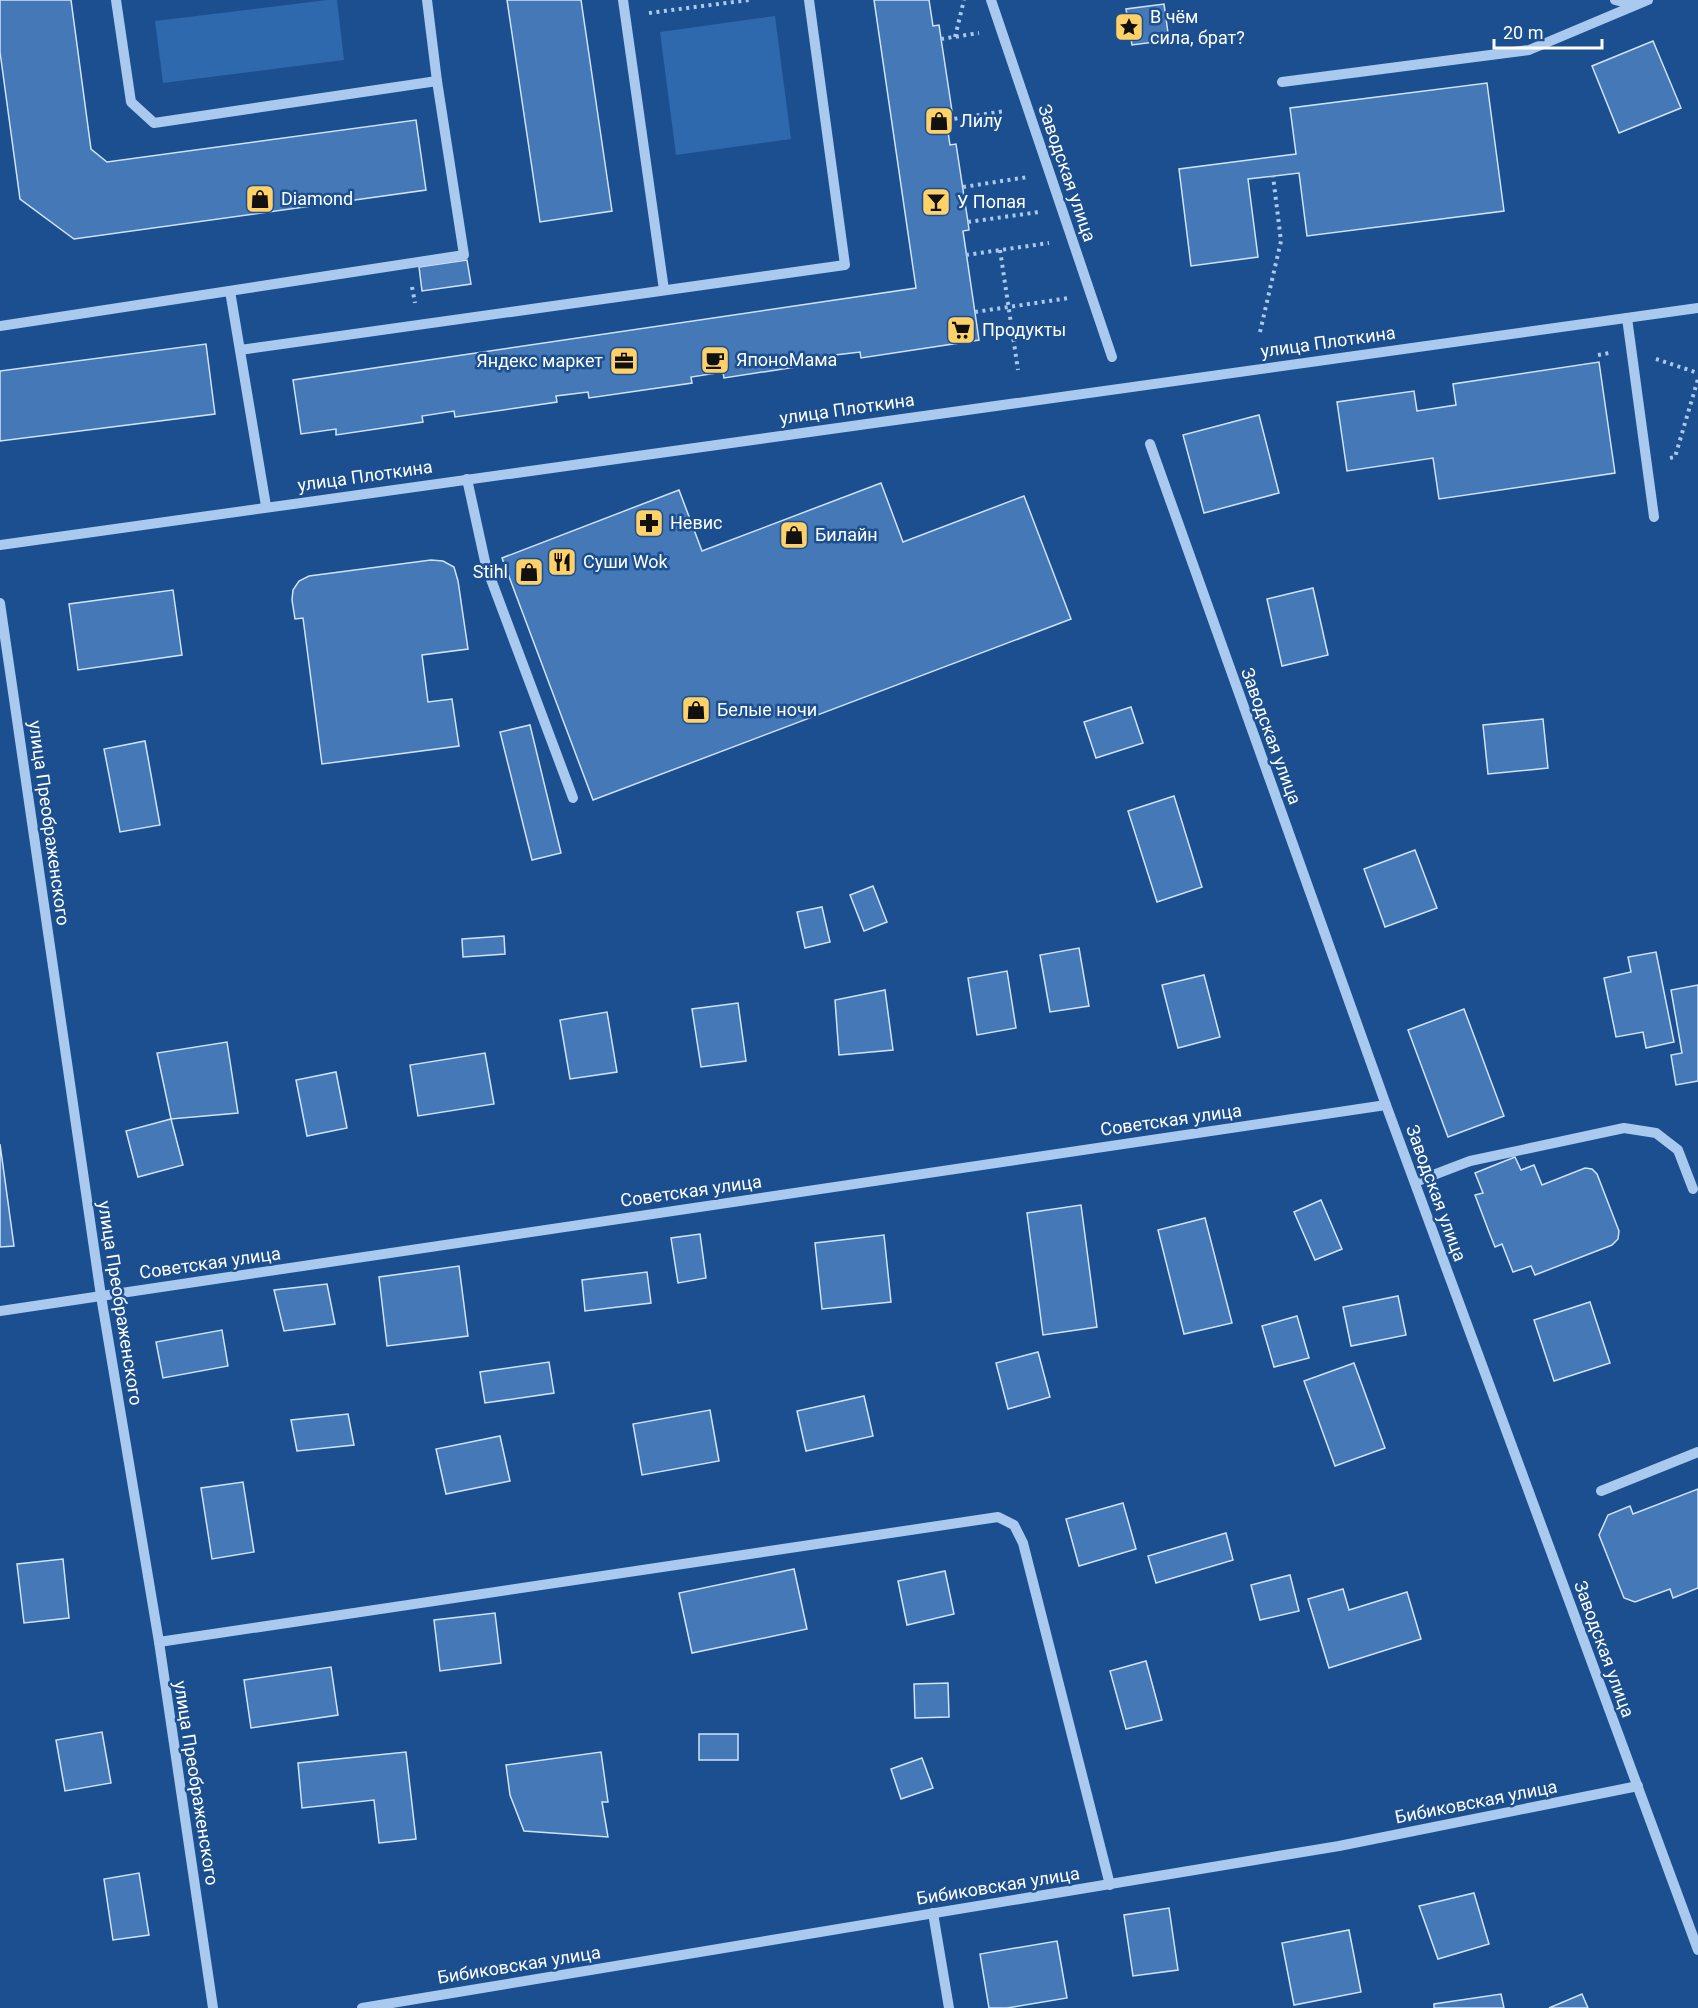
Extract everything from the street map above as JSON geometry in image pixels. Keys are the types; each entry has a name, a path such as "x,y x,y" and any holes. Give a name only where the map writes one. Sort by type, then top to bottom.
{"street":[{"path":"116,0 131,102 154,123 437,81"},
{"path":"0,326 464,255 427,0"},
{"path":"623,0 664,290"},
{"path":"240,350 844,265 809,0"},
{"name":"Заводская улица","path":"991,0 1112,357"},
{"path":"1615,0 1635,5"},
{"path":"1282,82 1529,50 1648,0"},
{"path":"230,291 266,507"},
{"name":"улица Плоткина","path":"0,545 1698,308"},
{"path":"1626,318 1654,517"},
{"name":"Заводская улица","path":"1149,444 1386,1105 1698,1950"},
{"path":"467,479 486,566 573,798"},
{"name":"улица Преображенского","path":"0,603 101,1296 159,1642 213,2008"},
{"name":"Советская улица","path":"0,1311 1386,1105"},
{"path":"1415,1182 1470,1161 1624,1128 1656,1132 1678,1150 1693,1189"},
{"path":"1601,1491 1698,1452"},
{"path":"159,1642 998,1517 1014,1525 1023,1543 1110,1885"},
{"name":"Бибиковская улица","path":"362,2008 1339,1846 1638,1786"},
{"path":"933,1913 949,2008"}],"path":[{"path":"625,16 749,0"},
{"path":"955,37 964,0"},
{"path":"941,39 1001,30"},
{"path":"947,120 1028,108"},
{"path":"963,187 1050,174"},
{"path":"1260,332 1281,241 1273,176"},
{"path":"968,222 1062,209"},
{"path":"966,255 1072,239"},
{"path":"1000,250 1018,370"},
{"path":"409,264 418,325"},
{"path":"975,312 1091,295"},
{"path":"1631,350 1698,373"},
{"path":"1646,461 1675,457 1698,379"}],"shaded area":[{"path":"337,0 344,60 163,83 155,21"},
{"path":"775,16 791,139 676,155 660,32"}],"building":[{"path":"0,0 71,0 91,149 107,162 416,120 426,190 74,239 20,199 0,52"},
{"path":"507,0 581,0 612,211 540,222"},
{"path":"874,0 929,0 933,26 939,25 952,111 945,112 950,145 956,144 968,222 969,230 963,231 979,340 861,358 860,352 827,356 828,362 724,378 723,372 691,377 692,383 589,398 588,392 556,396 557,402 455,417 454,411 422,416 423,422 336,435 336,429 301,434 293,380 916,288"},
{"path":"1164,4 1169,40 1132,45 1126,9"},
{"path":"1653,41 1681,108 1619,133 1592,66"},
{"path":"1487,83 1504,211 1307,236 1299,173 1248,179 1258,257 1191,266 1179,169 1296,154 1290,108"},
{"path":"467,260 471,284 422,291 419,267"},
{"path":"206,344 215,414 0,441 0,371"},
{"path":"1599,362 1615,473 1439,499 1433,458 1347,471 1337,402 1414,391 1417,411 1456,405 1453,384"},
{"path":"1259,415 1279,493 1204,513 1183,435"},
{"name":"Белые ночи","path":"881,483 903,542 1024,496 1071,619 593,800 502,558 679,490 702,551"},
{"path":"431,560 443,561 454,567 468,649 422,655 428,702 452,699 459,746 322,764 303,618 295,619 293,590 299,581 309,576"},
{"path":"1313,588 1328,655 1282,666 1267,599"},
{"path":"173,590 182,655 78,670 69,604"},
{"path":"1131,707 1143,743 1096,758 1084,722"},
{"path":"1543,719 1548,768 1488,774 1483,725"},
{"path":"530,725 561,853 532,860 500,732"},
{"path":"145,741 160,825 120,832 104,749"},
{"path":"1174,796 1202,887 1157,902 1128,811"},
{"path":"1415,850 1437,908 1385,927 1364,869"},
{"path":"873,886 887,922 864,931 850,895"},
{"path":"822,907 830,942 805,948 797,912"},
{"path":"504,936 505,954 463,957 462,939"},
{"path":"1079,948 1089,1006 1050,1012 1040,955"},
{"path":"1656,952 1674,1042 1646,1048 1643,1032 1616,1037 1604,978 1631,972 1628,957"},
{"path":"1007,971 1016,1028 977,1035 968,978"},
{"path":"1204,975 1220,1037 1178,1048 1162,985"},
{"path":"1698,985 1698,1081 1676,1085 1671,1055 1682,1053 1671,990"},
{"path":"885,990 893,1050 839,1055 835,1000"},
{"path":"738,1003 746,1061 701,1067 692,1009"},
{"path":"1464,1009 1504,1116 1448,1137 1408,1030"},
{"path":"607,1012 617,1072 570,1079 560,1020"},
{"path":"227,1042 238,1113 171,1119 157,1053"},
{"path":"485,1053 494,1104 418,1116 410,1065"},
{"path":"336,1072 347,1128 307,1136 296,1080"},
{"path":"171,1119 183,1165 138,1177 126,1131"},
{"path":"0,1144 14,1246 0,1247"},
{"path":"1515,1157 1521,1170 1534,1165 1542,1185 1585,1168 1592,1169 1597,1174 1619,1231 1618,1239 1612,1245 1535,1275 1531,1266 1513,1272 1502,1244 1495,1247 1489,1232 1475,1195 1483,1193 1475,1173"},
{"path":"1321,1200 1342,1249 1315,1260 1294,1212"},
{"path":"1081,1205 1097,1327 1043,1335 1027,1213"},
{"path":"1205,1218 1232,1323 1184,1334 1158,1230"},
{"path":"700,1234 706,1278 678,1283 671,1238"},
{"path":"884,1235 891,1302 822,1309 815,1243"},
{"path":"459,1266 468,1336 387,1346 379,1277"},
{"path":"647,1272 651,1303 585,1311 582,1280"},
{"path":"327,1284 335,1324 284,1331 274,1290"},
{"path":"1398,1296 1406,1335 1351,1346 1343,1307"},
{"path":"1590,1302 1610,1363 1554,1381 1534,1320"},
{"path":"1297,1316 1309,1358 1274,1367 1262,1326"},
{"path":"222,1330 228,1366 163,1378 156,1342"},
{"path":"1038,1352 1050,1397 1008,1409 996,1363"},
{"path":"549,1362 554,1393 485,1403 480,1372"},
{"path":"1354,1363 1385,1448 1335,1466 1304,1381"},
{"path":"864,1396 873,1436 806,1451 797,1411"},
{"path":"710,1410 719,1461 642,1475 633,1424"},
{"path":"348,1414 354,1445 297,1451 291,1420"},
{"path":"500,1436 510,1481 446,1494 436,1449"},
{"path":"243,1482 254,1552 212,1559 201,1488"},
{"path":"1698,1489 1698,1588 1673,1598 1670,1589 1635,1602 1624,1598 1599,1535 1608,1515 1630,1506 1633,1514"},
{"path":"1123,1503 1136,1549 1079,1566 1066,1519"},
{"path":"1226,1533 1233,1560 1156,1583 1148,1556"},
{"path":"63,1559 69,1618 24,1623 17,1564"},
{"path":"794,1569 807,1629 692,1653 679,1593"},
{"path":"945,1571 954,1614 907,1625 898,1581"},
{"path":"1290,1575 1299,1611 1260,1620 1251,1585"},
{"path":"1343,1589 1349,1610 1407,1592 1421,1639 1329,1668 1308,1599"},
{"path":"495,1613 501,1663 440,1671 434,1620"},
{"path":"1146,1661 1162,1720 1126,1729 1110,1671"},
{"path":"331,1667 338,1715 251,1728 244,1680"},
{"path":"948,1683 949,1717 915,1718 914,1684"},
{"path":"102,1732 111,1783 65,1791 56,1740"},
{"path":"699,1734 738,1734 738,1760 699,1760"},
{"path":"406,1752 416,1839 379,1843 374,1800 302,1808 298,1763"},
{"path":"601,1752 608,1802 602,1802 608,1837 524,1831 510,1795 506,1765"},
{"path":"922,1758 933,1788 901,1799 891,1769"},
{"path":"139,1873 149,1935 113,1940 104,1879"},
{"path":"1474,1893 1489,1944 1438,1959 1419,1906"},
{"path":"1169,1908 1178,1970 1133,1976 1124,1915"},
{"path":"1349,1930 1361,1992 1294,2005 1282,1943"},
{"path":"1057,1941 1067,1998 1007,2008 989,2008 980,1954"},
{"path":"1501,1994 1504,2008 1434,2008 1434,2004"},
{"path":"1582,1994 1588,2008 1549,2008"}],"place":[{"name":"В чём сила, брат?","path":"1129,27"},
{"name":"Лилу","path":"939,121"},
{"name":"Diamond","path":"260,199"},
{"name":"У Попая","path":"936,202"},
{"name":"Продукты","path":"961,330"},
{"name":"ЯпоноМама","path":"715,360"},
{"name":"Яндекс маркет","path":"624,361"},
{"name":"Невис","path":"649,523"},
{"name":"Билайн","path":"794,535"},
{"name":"Суши Wok","path":"562,562"},
{"name":"Stihl","path":"529,572"},
{"name":"Белые ночи","path":"696,710"}]}
